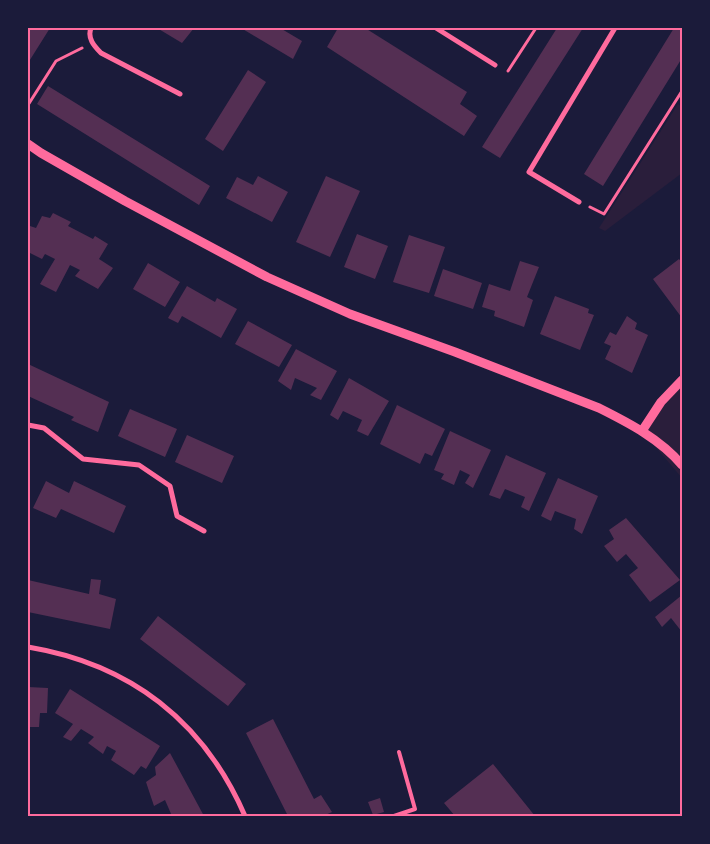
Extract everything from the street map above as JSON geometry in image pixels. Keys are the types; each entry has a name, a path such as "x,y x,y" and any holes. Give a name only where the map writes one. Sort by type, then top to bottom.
{"street":[{"path":"91,28 89,31 92,43 101,53 180,94"},
{"path":"436,28 495,66"},
{"path":"579,202 529,172 616,28"},
{"path":"28,144 125,201 267,277 350,314 455,352 599,408 654,439 682,466"},
{"path":"642,431 661,402 682,380"},
{"path":"28,425 44,428 82,459 140,466 170,486 177,516 204,531"},
{"path":"28,647 71,656 98,666 125,679 151,695 170,710 207,750 225,776 245,816"}],"lane":[{"path":"394,816 415,809 399,752"}],"path":[{"path":"495,66 508,72 536,28"},
{"path":"28,105 56,61 92,43"},
{"path":"579,202 604,214 682,91"}],"shaded area":[{"path":"678,104 682,107 682,173 605,231 599,228"},
{"path":"682,382 682,478 642,431"}],"building":[{"path":"28,28 50,28 28,63"},
{"path":"157,28 194,28 182,43"},
{"path":"241,28 280,28 302,41 293,59"},
{"path":"338,28 365,28 467,92 460,104 477,116 464,136 327,47"},
{"path":"557,28 583,28 500,158 482,147"},
{"path":"674,28 682,28 682,58 603,186 584,174"},
{"path":"248,70 266,82 223,151 205,139"},
{"path":"48,86 210,186 199,205 37,104"},
{"path":"258,176 288,192 272,222 226,198 237,177 253,185"},
{"path":"326,176 360,191 330,257 296,242"},
{"path":"53,213 71,222 68,226 93,239 95,236 108,244 99,259 113,268 98,289 75,276 80,270 70,265 56,292 40,284 55,259 45,254 42,259 28,252 28,231 30,226 36,228 42,216 50,218"},
{"path":"357,234 388,246 375,279 344,267"},
{"path":"409,235 445,247 429,293 393,282"},
{"path":"679,259 682,263 682,318 653,279"},
{"path":"520,261 539,267 527,297 533,300 524,327 494,316 495,311 482,307 489,284 510,291"},
{"path":"148,263 180,282 165,307 133,289"},
{"path":"443,269 482,283 473,309 434,296"},
{"path":"187,286 215,302 217,298 237,309 221,338 182,316 178,323 168,318"},
{"path":"555,296 589,309 588,313 594,315 580,350 540,334"},
{"path":"627,316 637,323 635,329 648,335 632,373 605,359 611,346 604,343 610,332 616,335"},
{"path":"248,321 292,345 279,367 235,344"},
{"path":"296,349 337,371 321,400 310,395 317,388 295,378 291,390 278,381"},
{"path":"28,364 109,402 98,432 71,420 74,417 28,396"},
{"path":"349,378 389,401 368,436 357,431 362,420 343,411 338,420 330,415"},
{"path":"397,405 445,429 432,456 425,453 420,464 380,444"},
{"path":"130,409 177,429 165,457 118,436"},
{"path":"450,431 491,450 473,488 465,483 470,475 460,470 454,485 441,479 444,474 434,470"},
{"path":"187,435 234,456 222,483 175,462"},
{"path":"506,455 546,473 529,511 521,507 525,497 505,489 500,499 489,495"},
{"path":"558,478 598,496 582,534 574,529 576,519 555,511 551,521 541,516"},
{"path":"46,481 69,493 74,481 126,506 114,533 61,509 56,518 33,508"},
{"path":"626,518 680,580 650,602 629,575 638,568 626,554 617,562 604,546 614,539 609,530"},
{"path":"91,579 101,580 99,594 116,599 110,629 28,612 28,580 89,594"},
{"path":"682,595 682,632 671,618 662,627 655,617"},
{"path":"158,616 246,684 228,706 140,639"},
{"path":"28,687 48,688 47,713 40,713 39,727 30,727"},
{"path":"70,689 160,746 146,769 141,766 134,775 111,760 116,751 107,746 103,754 88,743 94,737 81,729 71,741 63,737 73,724 55,713"},
{"path":"273,719 314,799 321,795 332,812 323,816 288,816 246,733"},
{"path":"170,753 204,816 172,816 165,800 154,806 146,782 156,775 155,767"},
{"path":"493,764 535,816 455,816 444,803"},
{"path":"380,798 384,812 373,815 368,802"}]}
